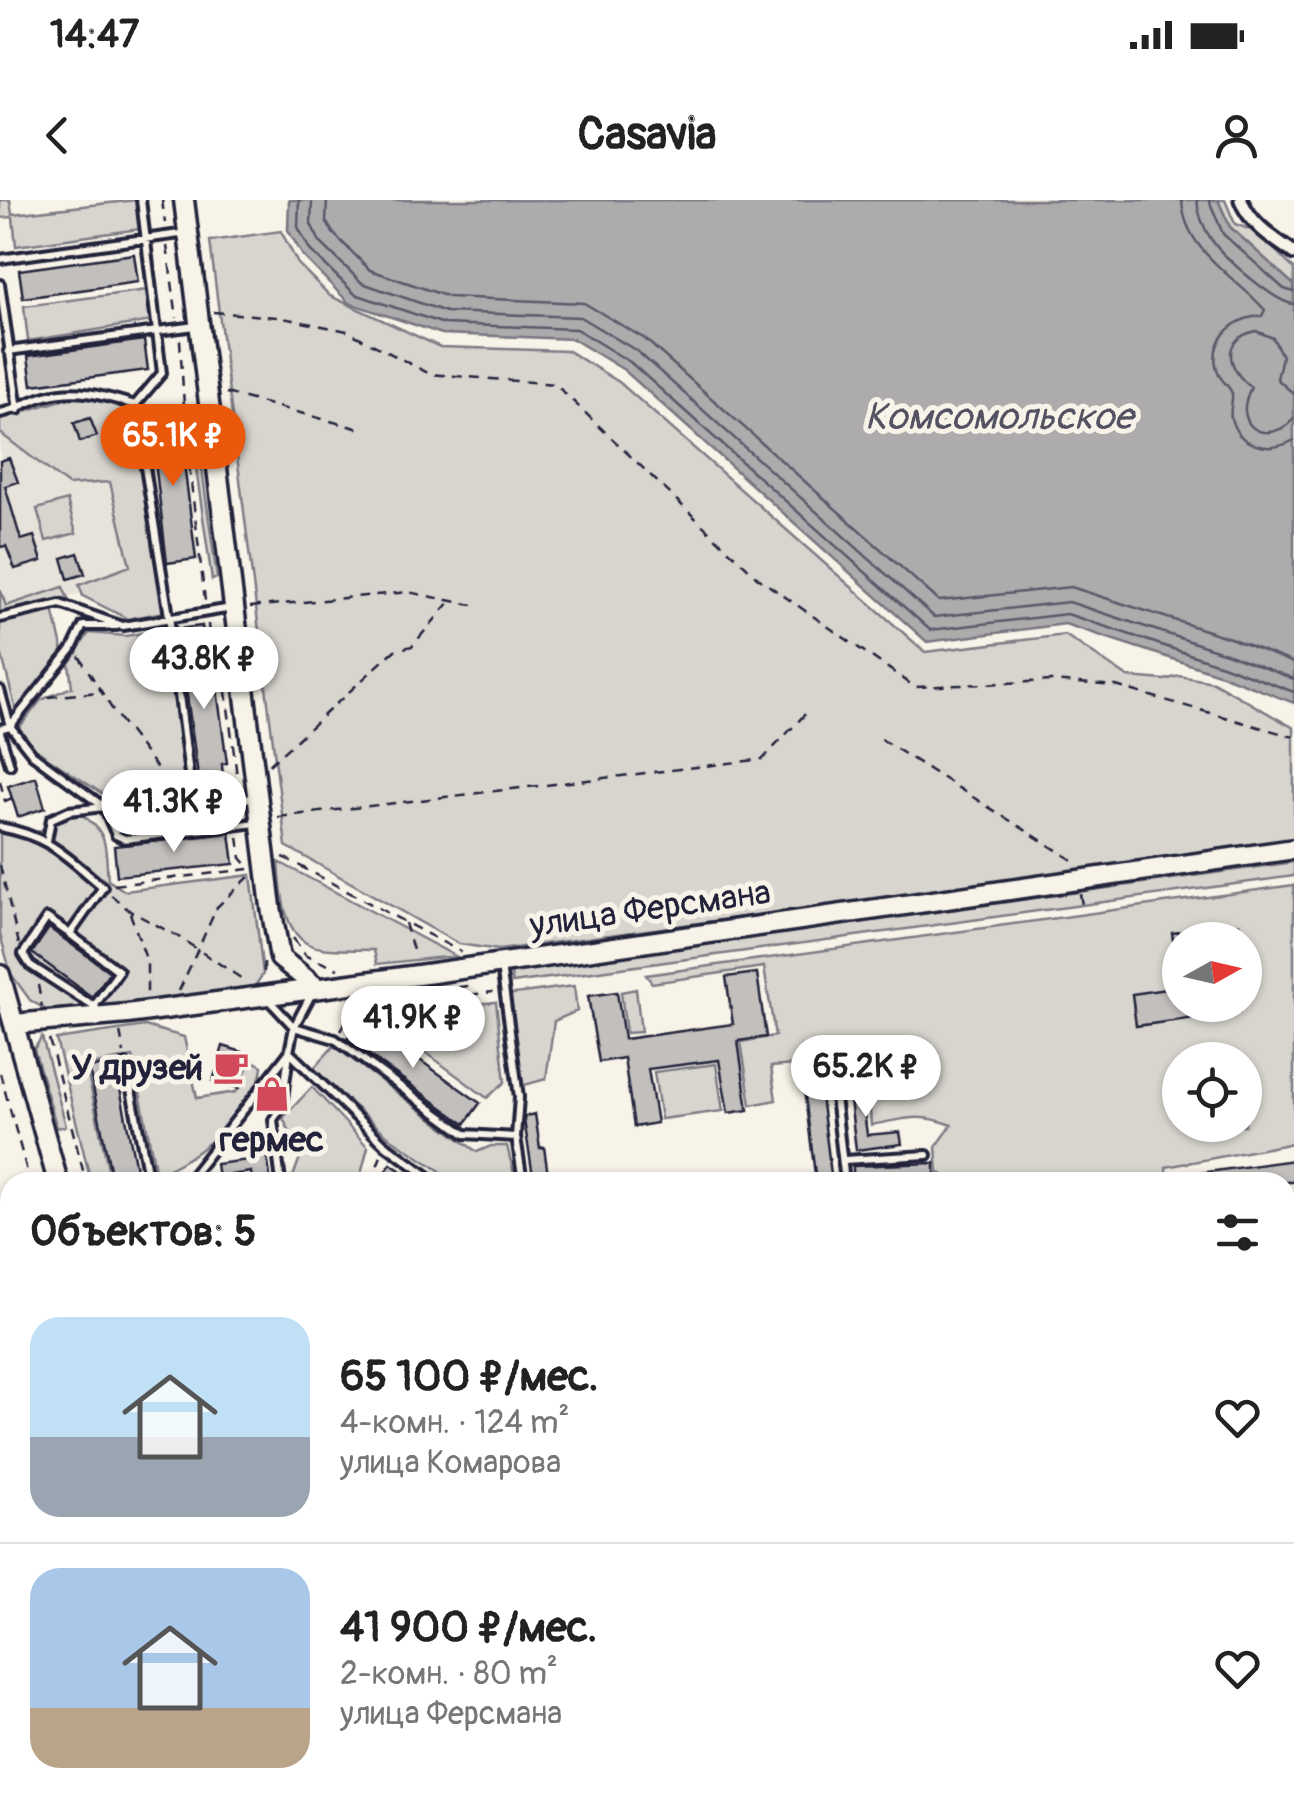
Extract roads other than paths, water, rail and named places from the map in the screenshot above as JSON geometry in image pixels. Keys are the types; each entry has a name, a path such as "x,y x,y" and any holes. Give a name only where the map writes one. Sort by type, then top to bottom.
{"street":[{"path":"184,200 206,319 241,607 256,798 264,820 276,976 261,988"},
{"path":"1241,200 1246,214 1294,253"},
{"name":"улица Ферсмана","path":"14,1024 261,988 316,987 419,975 1294,849"},
{"path":"272,958 316,987"},
{"path":"0,975 55,1172"}],"lane":[{"path":"134,405 162,374 142,200"},
{"path":"0,259 189,233"},
{"path":"0,284 18,410"},
{"path":"8,351 178,329 206,319"},
{"path":"0,412 18,410 43,396 84,390 134,405"},
{"path":"134,405 169,616 192,798 198,805 256,798"},
{"path":"73,596 76,610"},
{"path":"0,618 60,604 122,626"},
{"path":"10,765 0,730 10,726 73,646 83,626 122,626 241,607"},
{"path":"0,690 10,726 32,754 104,808 116,835 124,840 264,820"},
{"path":"47,841 51,819 69,811 192,798"},
{"path":"0,826 29,832 47,841 103,887 70,934"},
{"path":"47,918 70,934 120,971 103,1012 34,968 22,954 47,918"},
{"path":"500,962 519,1097 516,1137 522,1172"},
{"path":"281,1172 273,1120 282,1106 294,1027 316,987"},
{"path":"261,988 294,1027 335,1039 464,1134 516,1137"},
{"path":"289,1052 385,1145 422,1172"},
{"path":"195,1172 289,1052"},
{"path":"126,1064 148,1172"},
{"path":"832,1071 845,1172"},
{"path":"844,1160 927,1155"}],"water":[{"name":"Комсомольское","path":"289,200 1218,200 1230,227 1294,285 1294,703 1065,624 927,642 624,370 573,339 442,334 349,303 303,256 288,230"}],"place":[{"name":"У друзей","path":"231,1067"},
{"name":"гермес","path":"272,1094"}]}
